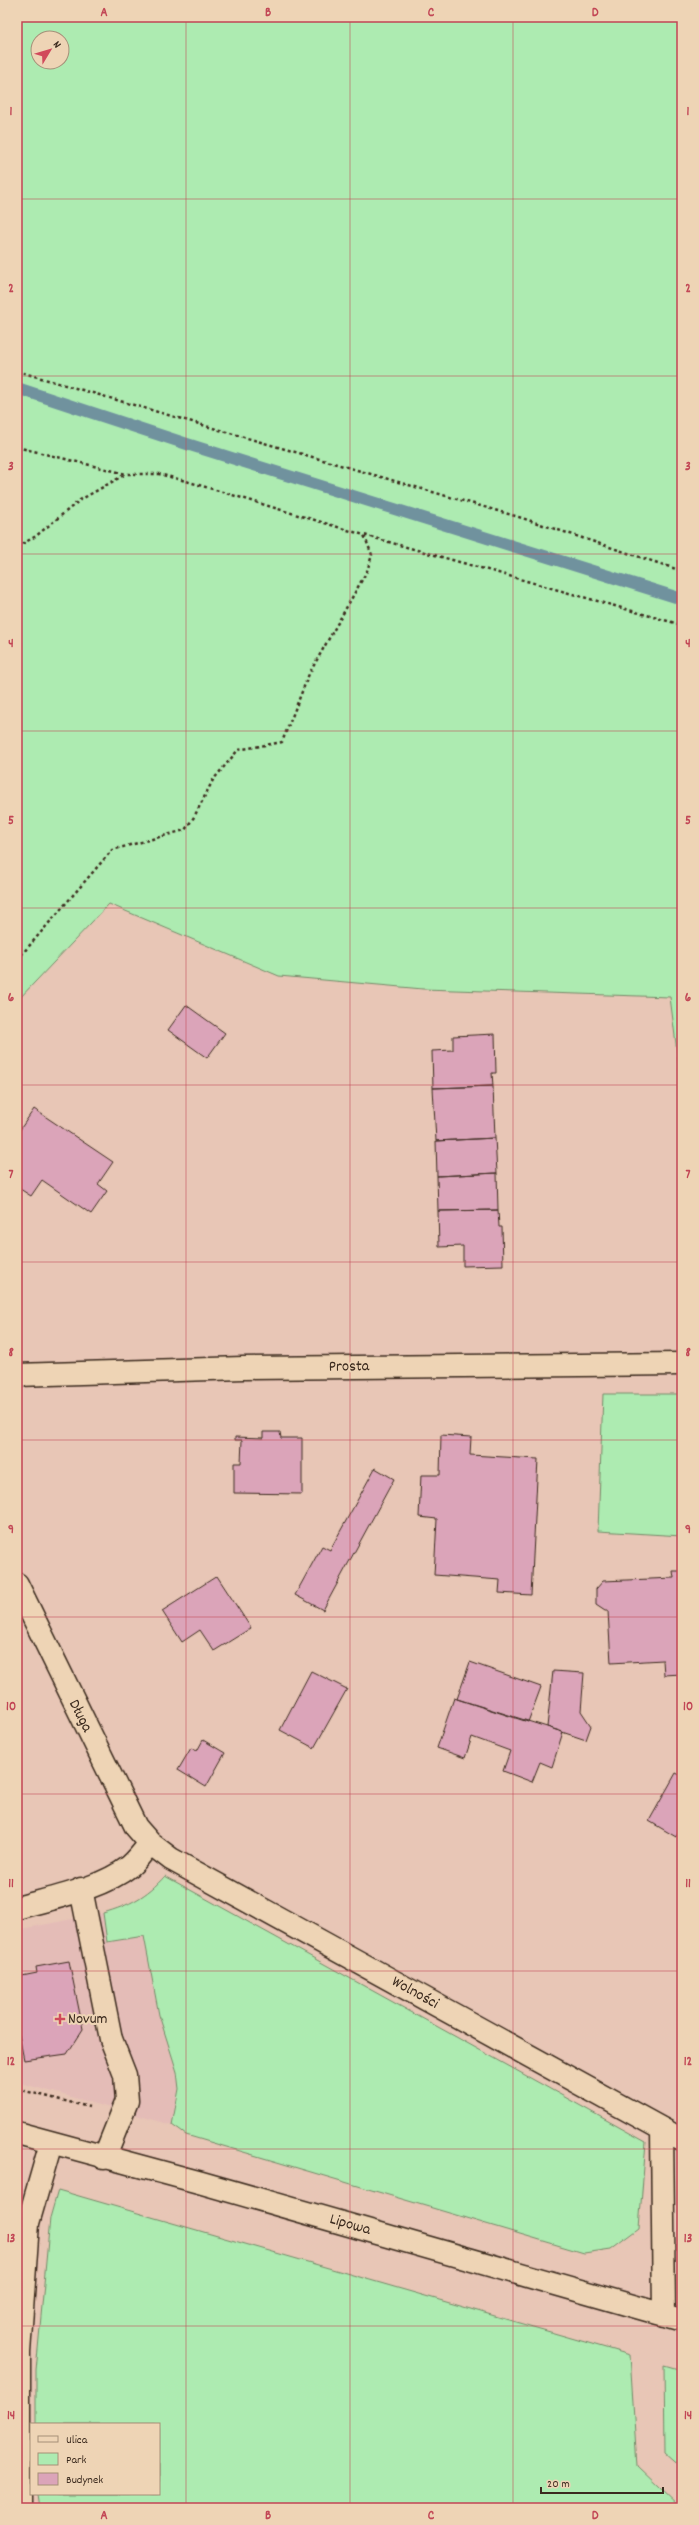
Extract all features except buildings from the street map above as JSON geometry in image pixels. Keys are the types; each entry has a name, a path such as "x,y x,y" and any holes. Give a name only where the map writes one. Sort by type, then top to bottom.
{"street":[{"name":"Prosta","path":"17,1375 243,1368 682,1364"},
{"name":"Długa","path":"17,1584 132,1820 150,1843"},
{"path":"17,1908 81,1889 114,1876 130,1866 150,1843"},
{"name":"Wolności","path":"150,1843 171,1859 682,2140"},
{"path":"81,1889 111,2039 125,2075 127,2100 104,2158"},
{"path":"662,2129 673,2317"},
{"name":"Lipowa","path":"17,2133 104,2158 202,2183 673,2317"},
{"path":"19,2508 19,2353 28,2223 51,2143"}],"path":[{"path":"17,371 522,518 682,571"},
{"path":"17,447 126,474 159,474 186,481 364,535 682,625"},
{"path":"17,547 36,536 80,500 126,474"},
{"path":"17,960 112,850 185,830 194,817 213,780 238,750 282,742 309,674 367,571 372,555 364,535"},
{"path":"17,2089 121,2115"}],"shaded area":[{"path":"103,1913 107,1942 144,1936 159,2015 177,2072 179,2089 172,2125 17,2082 17,1930"}],"green space":[{"path":"17,17 682,17 682,1091 670,997 423,989 279,976 109,904 17,1001"},
{"path":"603,1394 682,1394 682,1536 598,1531"},
{"path":"165,1876 646,2142 639,2228 611,2249 584,2253 186,2135 172,2125 179,2089 177,2072 159,2015 144,1936 107,1942 103,1913 121,1907 144,1895"},
{"path":"58,2190 630,2355 637,2466 681,2508 39,2508 37,2495 160,2495 160,2423 36,2423 36,2371 50,2218"},
{"path":"664,2365 682,2370 682,2467 665,2452"}],"waterway":[{"path":"17,388 187,444 682,599"}],"place":[{"name":"Novum","path":"60,2019"}]}
